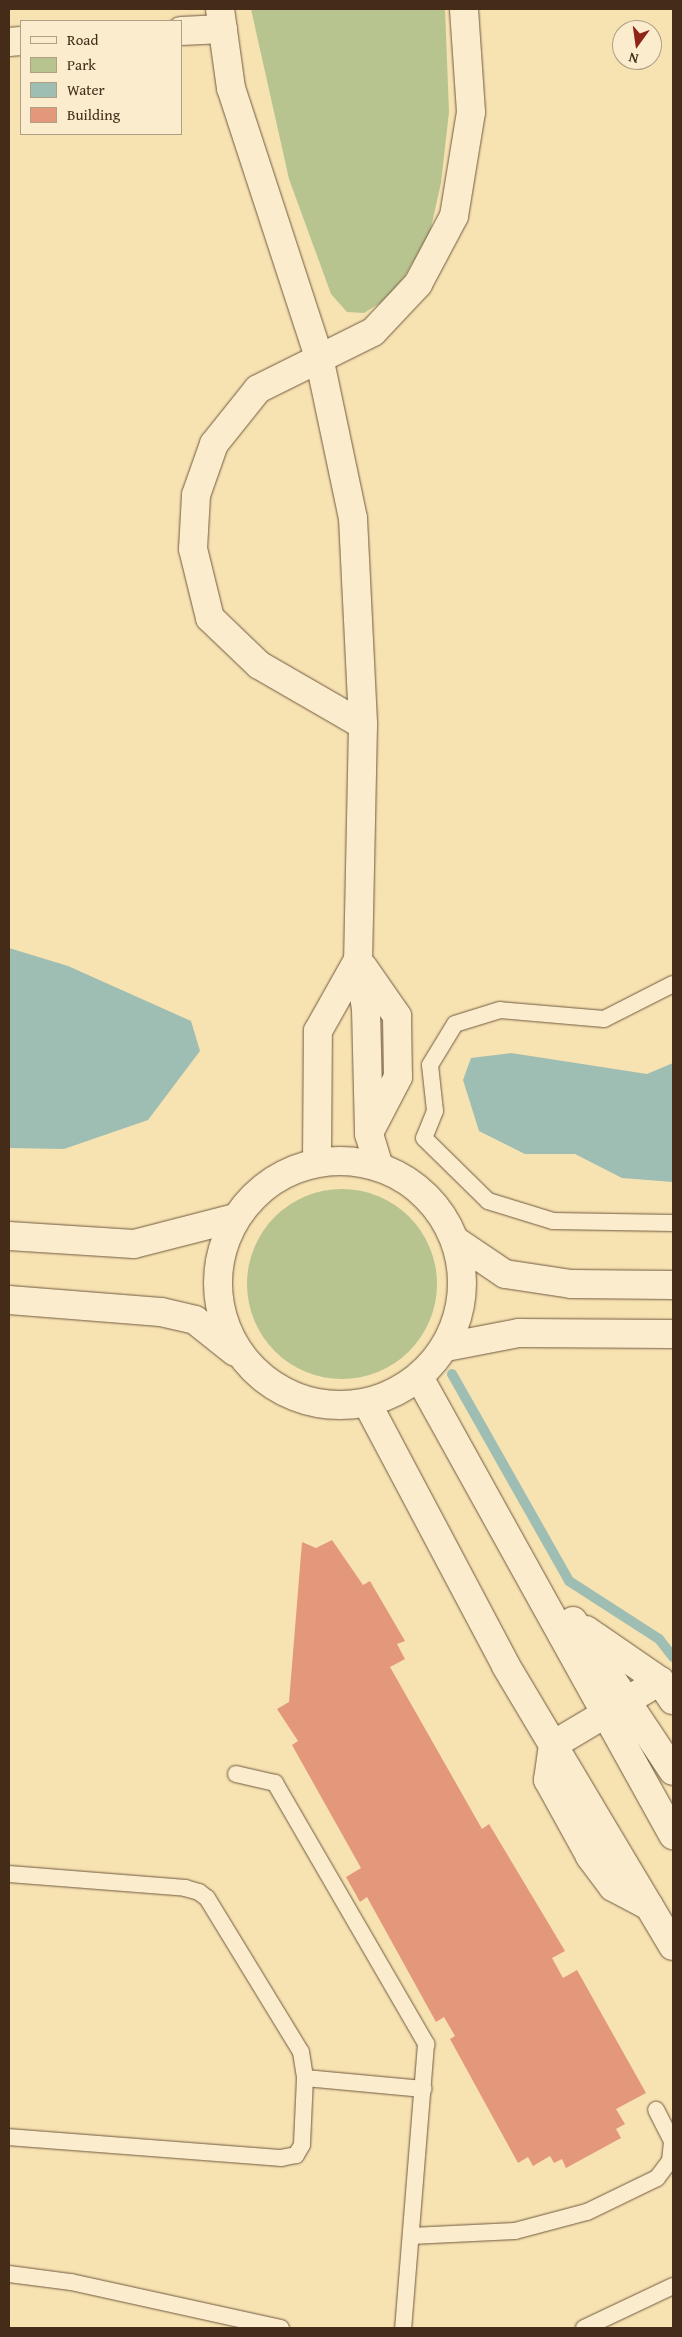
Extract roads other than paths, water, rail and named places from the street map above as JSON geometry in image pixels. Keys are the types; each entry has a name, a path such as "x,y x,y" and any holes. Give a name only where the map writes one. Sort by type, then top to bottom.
{"street":[{"path":"363,725 259,665 210,618 193,549 196,495 214,444 258,389 319,357 373,332 418,284 454,216 471,112 464,9"},
{"path":"182,32 221,19 231,88 319,357 353,518 363,725 358,960 318,1031 317,1162"},
{"path":"358,960 397,1016 398,1077 369,1134 380,1167"},
{"path":"9,1300 161,1312 195,1320 243,1359 264,1380 290,1395 328,1405 367,1403 395,1393 419,1378 446,1347 460,1313 463,1277 456,1241 438,1209 412,1184 380,1167 349,1161 317,1162 285,1173 257,1192 235,1218 220,1252 217,1290 224,1326 243,1359"},
{"path":"9,1236 134,1244 235,1218"},
{"path":"456,1241 505,1274 571,1284 673,1285"},
{"path":"446,1347 519,1333 673,1334"},
{"path":"419,1378 541,1598 616,1707 673,1771"},
{"path":"367,1403 506,1666 673,1946"},
{"path":"541,1598 667,1691"},
{"path":"573,1621 616,1707 673,1834"},
{"path":"553,1745 616,1707 667,1691"}],"lane":[{"path":"673,984 604,1019 500,1010 455,1024 430,1065 435,1111 424,1138 488,1201 553,1221 673,1223"},
{"path":"236,1774 275,1783 426,2044 403,2328"},
{"path":"9,1874 185,1888 199,1892 207,1898 301,2052 306,2078 302,2145 296,2155 281,2158 9,2137"},
{"path":"306,2078 423,2089"},
{"path":"411,2236 515,2231 587,2212 657,2178 670,2161 672,2141 656,2110"},
{"path":"9,2274 71,2282 281,2328"},
{"path":"584,2328 673,2286"}],"water":[{"path":"9,948 68,966 191,1021 200,1051 148,1120 64,1149 9,1148"},
{"path":"511,1053 647,1074 673,1063 673,1182 622,1178 575,1154 525,1154 479,1131 463,1080 471,1058"}],"waterway":[{"path":"452,1374 569,1581 659,1639 673,1657"}]}
